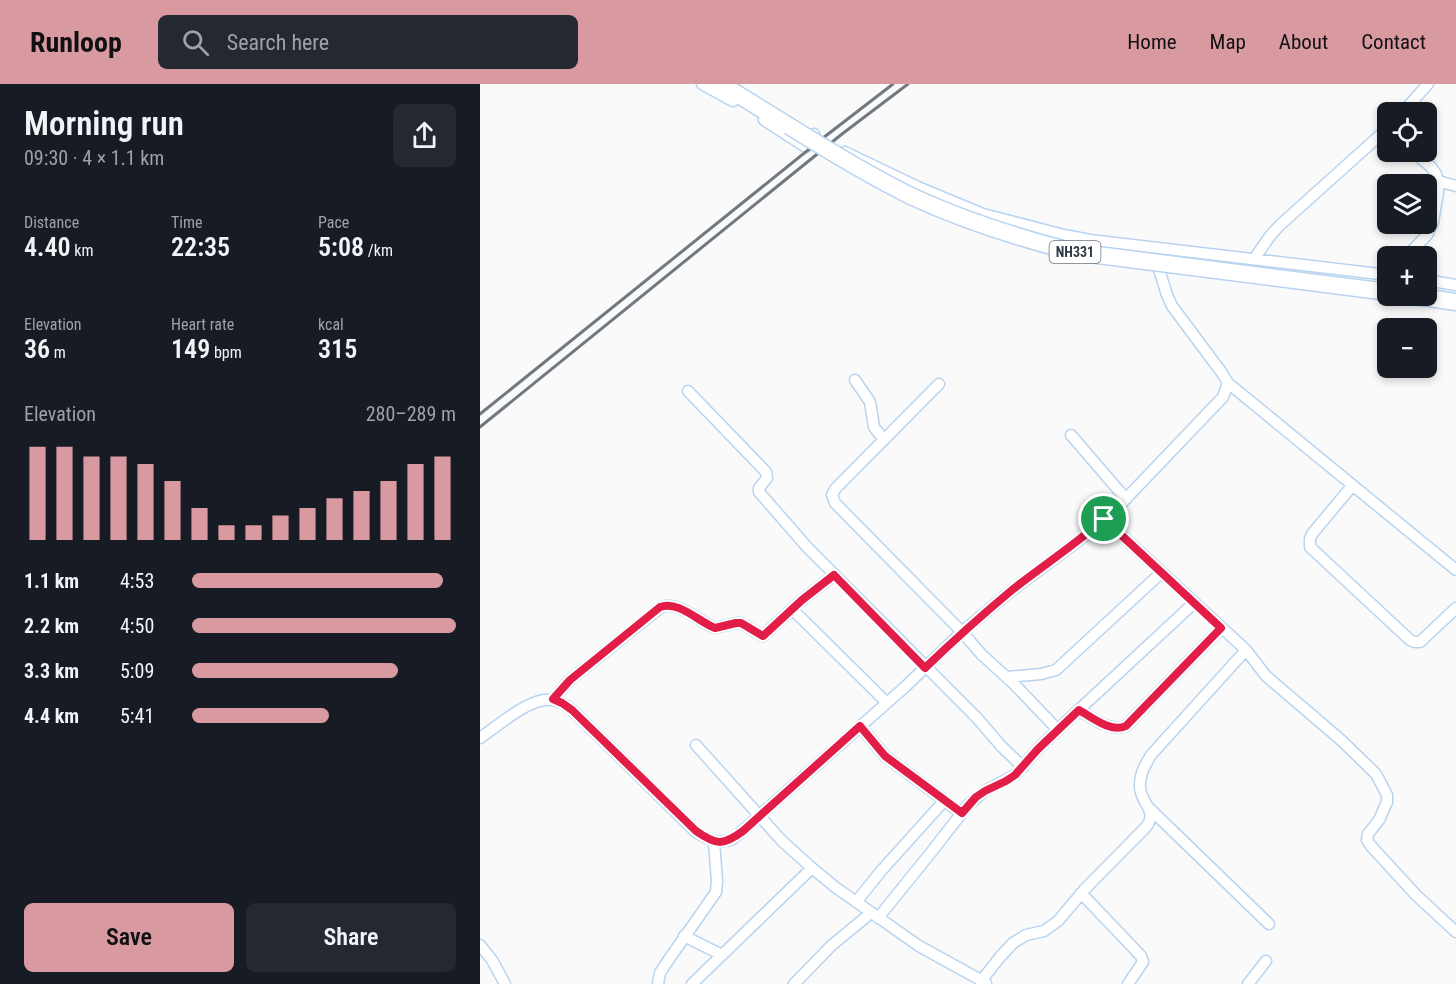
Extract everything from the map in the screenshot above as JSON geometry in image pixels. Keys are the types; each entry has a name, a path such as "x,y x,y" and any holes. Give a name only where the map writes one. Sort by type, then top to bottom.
{"highway":[{"name":"NH331","path":"721,84 841,158 912,196 975,223 1074,252 1377,293"},
{"path":"1437,300 1456,304"}],"street":[{"path":"702,84 745,107 806,147 814,133"},
{"path":"731,84 835,146 918,187 983,213 1090,240 1377,274"},
{"path":"1412,102 1428,84"},
{"path":"1254,259 1280,225 1377,137"},
{"path":"835,146 827,156 909,202 973,229 1030,247 1073,257 1377,293"},
{"path":"1416,246 1426,236 1433,222 1438,181 1436,174 1425,162"},
{"path":"1438,181 1456,186"},
{"path":"1158,266 1172,306 1228,383 1456,570"},
{"path":"1437,282 1456,285"},
{"path":"1437,301 1456,304"},
{"path":"855,380 870,402 874,427 884,440"},
{"path":"480,738 528,705 540,700 553,699 572,710 696,831 714,842 726,842 733,839 887,703 962,632 1011,591 1090,532 1126,499 1216,405 1223,397 1228,383"},
{"path":"939,384 836,488 832,498 982,655 1007,677 1058,730"},
{"path":"688,391 766,472 767,478 759,492 807,547 1023,766"},
{"path":"1071,435 1126,499"},
{"path":"1352,486 1312,534 1310,547 1410,640 1420,642 1456,608"},
{"path":"1104,519 1246,650 1266,676 1341,740 1376,774 1387,795 1387,802 1379,820 1368,834 1367,840 1416,895 1456,932"},
{"path":"1007,677 1041,674 1056,670 1161,573"},
{"path":"553,699 570,680 665,605 678,608 713,627 719,628 741,623 762,636 766,635 792,609 834,575"},
{"path":"794,984 832,945 875,915 976,797 1015,775 1038,749 1194,603"},
{"path":"792,609 887,703"},
{"path":"1079,710 1114,728 1120,729 1126,726 1221,628"},
{"path":"1246,650 1151,755 1142,773 1140,788 1141,795 1148,806 1269,924"},
{"path":"860,726 885,756 962,813"},
{"path":"696,746 782,841 812,868 919,946 984,982 1000,957 1013,943 1052,926 1146,827 1151,816 1148,806"},
{"path":"856,902 944,801"},
{"path":"658,984 662,969 716,892 714,842"},
{"path":"692,984 812,868"},
{"path":"1081,893 1141,956 1143,962 1141,967 1128,984"},
{"path":"684,936 722,955"},
{"path":"480,945 492,960 505,984"},
{"path":"1248,984 1266,961"}],"railway":[{"path":"480,414 893,84"},
{"path":"480,427 842,134 908,84"}],"route":[{"path":"1104,519 1221,628 1126,726 1120,729 1114,728 1079,710 1038,749 1021,770 976,797 962,813 885,756 860,726 733,839 720,843 714,842 696,831 572,710 553,699 570,680 660,607 673,606 715,628 741,623 763,636 802,600 834,575 925,668 962,632 1011,591 1104,519"}]}
